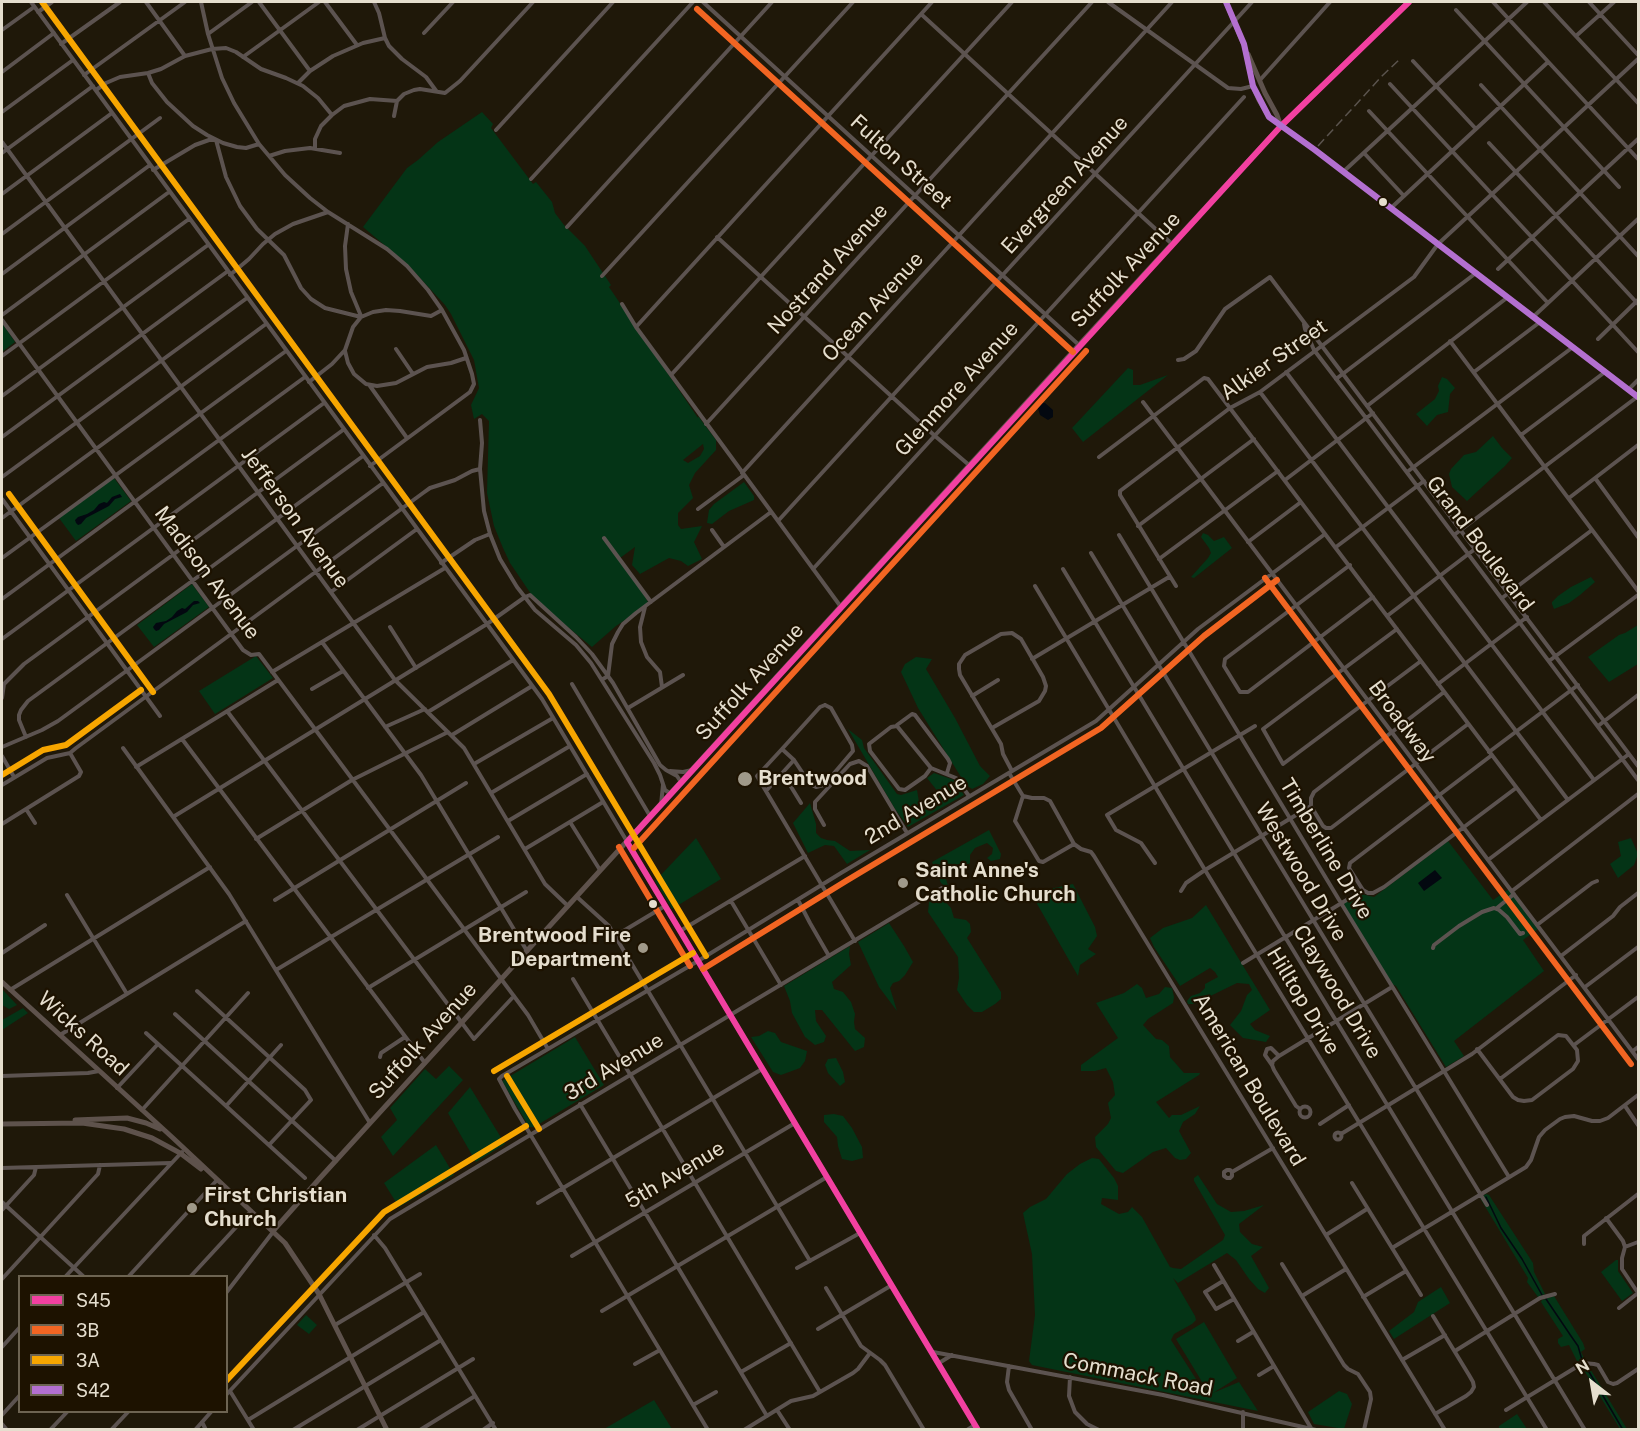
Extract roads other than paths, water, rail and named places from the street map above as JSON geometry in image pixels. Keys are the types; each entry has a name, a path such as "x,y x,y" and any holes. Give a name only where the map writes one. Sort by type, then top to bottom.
{"main road":[{"path":"1226,2 1259,81 1281,126"},
{"name":"Suffolk Avenue","path":"273,1231 1172,243 1281,126 1409,2"},
{"path":"1244,44 1253,86 1269,117 1638,397"},
{"path":"1253,86 1257,86 1265,93"},
{"name":"Wicks Road","path":"2,982 273,1231 292,1252 319,1294"},
{"path":"127,1118 136,1112 134,1103"},
{"path":"142,1110 152,1138"},
{"path":"35,1124 127,1118 154,1126 173,1138"},
{"path":"2,1124 100,1125 124,1129 152,1138 180,1153 217,1180"},
{"path":"319,1294 387,1430"}],"street":[{"path":"31,2 532,686 978,1430"},
{"path":"38,12 52,2"},
{"path":"61,44 120,2"},
{"path":"146,2 185,56"},
{"path":"84,75 185,2"},
{"path":"201,2 212,49 230,96 259,144 291,181 328,212 367,235 397,257 420,280 442,310 457,336 472,374 474,384 470,392 370,466"},
{"path":"208,34 252,2"},
{"path":"259,2 310,71"},
{"path":"243,57 319,2"},
{"path":"325,2 357,45"},
{"path":"374,2 385,38 396,54 426,77 437,92"},
{"path":"424,33 453,2"},
{"path":"394,116 397,101 404,94 420,89 445,93 460,81 533,2"},
{"path":"495,130 613,2"},
{"path":"531,179 693,2"},
{"name":"Fulton Street","path":"703,2 1079,345"},
{"path":"567,227 772,2"},
{"path":"602,276 853,2"},
{"path":"636,327 932,2"},
{"path":"671,375 1012,2"},
{"name":"Nostrand Avenue","path":"706,424 1092,2"},
{"path":"1108,2 1228,88 1241,89 1253,86"},
{"name":"Ocean Avenue","path":"698,509 743,474 1172,2"},
{"name":"Evergreen Avenue","path":"778,521 1252,2"},
{"path":"1259,81 1330,2"},
{"path":"1493,2 1638,159"},
{"path":"1343,172 1527,2"},
{"path":"1544,2 1638,103"},
{"path":"1589,2 1638,57"},
{"path":"1576,36 1614,2"},
{"path":"2,30 34,7"},
{"path":"1456,10 1619,187"},
{"path":"921,14 1172,243"},
{"path":"2,72 54,33"},
{"path":"298,83 310,71 333,56 357,45 385,38"},
{"path":"2,153 94,88 120,77 161,69 185,56 212,49 226,48 261,69 298,83 318,98 332,115"},
{"name":"Alkier Street","path":"1138,526 1120,493 1230,408 1260,392 1414,277 1438,244 1638,57"},
{"path":"2,112 73,60"},
{"path":"1413,61 1476,129"},
{"path":"1391,208 1548,62"},
{"path":"148,73 158,91 193,126 228,145 246,148 259,144"},
{"path":"1390,84 1638,352"},
{"path":"1481,85 1638,256"},
{"name":"Glenmore Avenue","path":"813,568 1244,97"},
{"path":"315,148 317,132 332,115 351,103 370,99 397,101"},
{"path":"1369,111 1548,303"},
{"path":"2,194 112,113"},
{"path":"2,234 160,118"},
{"path":"1498,269 1638,139"},
{"path":"2,274 152,168 195,145 216,140"},
{"path":"216,140 222,167 232,192 245,213 284,255 297,283 311,299 325,308 361,317"},
{"name":"Jefferson Avenue","path":"2,142 395,680 464,748 545,884 568,906"},
{"path":"1489,143 1638,302 1598,339"},
{"path":"269,156 294,149 315,148 340,153"},
{"path":"1364,153 1404,196"},
{"path":"2,315 170,192"},
{"path":"2,437 249,259 268,239 292,224 328,212"},
{"path":"2,356 189,219"},
{"path":"1533,317 1638,219"},
{"path":"348,224 345,246 346,269 351,292 361,317"},
{"path":"717,237 969,465"},
{"path":"2,396 208,245"},
{"path":"1336,379 1476,273"},
{"name":"Grand Boulevard","path":"1178,360 1185,359 1196,351 1225,309 1270,277 1638,766"},
{"path":"1367,406 1508,297"},
{"path":"2,477 247,298"},
{"path":"622,304 706,424 841,607"},
{"path":"309,382 345,350 353,327 361,317 386,310 431,316 442,310"},
{"name":"Madison Avenue","path":"2,320 231,634 247,653 259,654 528,1015 548,1049"},
{"path":"1474,372 1540,322"},
{"name":"Grand Boulevard","path":"1304,323 1314,351 1638,780"},
{"path":"2,518 266,324"},
{"path":"1450,341 1638,593 1549,661"},
{"path":"1407,472 1573,347"},
{"path":"396,349 413,374"},
{"path":"345,350 354,374 370,386 407,438"},
{"path":"2,558 285,351"},
{"path":"370,386 396,383 427,367 466,358"},
{"path":"1286,372 1594,780"},
{"path":"1521,435 1605,372"},
{"path":"2,599 305,377"},
{"path":"1099,457 1204,378 1208,378 1541,820"},
{"path":"1628,390 1638,380"},
{"path":"1260,392 1568,800"},
{"path":"1454,535 1638,397"},
{"name":"Broadway","path":"1143,402 1638,1059"},
{"path":"2,639 324,404"},
{"path":"1285,480 1373,413"},
{"path":"480,420 483,503 490,534 505,568 535,610 576,637 591,654 628,708 660,765 677,776 681,782"},
{"path":"2,698 4,684 20,667 343,430"},
{"path":"1176,586 1138,526 1254,439"},
{"path":"1569,498 1638,445"},
{"path":"26,737 19,720 24,705 363,456"},
{"path":"2,785 47,758 70,753 430,488 480,469"},
{"path":"1159,559 1278,471"},
{"path":"1595,478 1638,537"},
{"path":"1336,547 1424,481"},
{"path":"2,747 58,721 382,483"},
{"path":"2,499 160,716"},
{"path":"1248,542 1301,502"},
{"path":"608,676 612,644 629,618 771,512"},
{"path":"331,592 417,529"},
{"path":"1502,598 1592,530"},
{"path":"712,531 724,547"},
{"path":"441,563 475,540 490,534"},
{"name":"2nd Avenue","path":"531,1134 499,1079 1096,721 1198,629 1325,534"},
{"name":"Timberline Drive","path":"1119,536 1509,1178"},
{"path":"604,538 651,602"},
{"path":"1387,616 1475,549"},
{"name":"Westwood Drive","path":"1091,552 1487,1205"},
{"path":"1350,566 1224,662 1224,666 1240,692 1248,692 1373,597"},
{"path":"272,672 445,568"},
{"name":"Claywood Drive","path":"1063,569 1585,1430"},
{"path":"1032,658 1169,577"},
{"name":"Hilltop Drive","path":"1035,586 1205,870 1547,1430"},
{"path":"173,817 487,624 525,597"},
{"path":"645,607 640,627 641,642 647,657 660,672 662,687"},
{"path":"1438,684 1527,617"},
{"path":"390,627 416,668"},
{"path":"561,628 603,679 658,773 665,790 671,794"},
{"path":"1397,629 1263,729 1283,764 1421,661"},
{"path":"992,728 1039,700 1045,691 1045,681 1032,658 1017,636 1007,633 1001,634 965,655 959,664 960,675 1001,744 1003,754 1023,796 1015,821 1039,861 1043,862 1074,844"},
{"path":"322,642 421,775 527,952"},
{"path":"385,727 426,710 513,660"},
{"path":"312,689 344,670"},
{"path":"628,708 683,675"},
{"path":"603,679 608,676"},
{"path":"136,767 278,680"},
{"path":"972,696 998,680"},
{"path":"572,684 650,817"},
{"path":"256,839 352,780 405,753 450,734 532,686"},
{"path":"1516,788 1373,893 1363,890 1349,867 1350,863 1578,686"},
{"path":"1444,692 1314,792 1311,806 1324,827 1330,828 1468,724"},
{"path":"1598,726 1638,695"},
{"path":"782,748 794,760 810,784 818,787 824,785 852,752 852,745 829,707 825,705 820,707 757,774 855,940"},
{"path":"227,711 474,1039 514,996"},
{"path":"931,768 925,776 905,790 897,787 870,751 869,744 891,727 912,714 915,715 948,759 950,763 947,773"},
{"path":"474,764 553,718"},
{"path":"896,726 931,768 947,773 960,782 969,796"},
{"path":"1155,863 1141,843 1116,830 1107,815 1255,726"},
{"path":"182,739 425,1063"},
{"path":"491,793 570,746"},
{"path":"123,748 230,894 370,1123"},
{"path":"2,824 81,774 70,753"},
{"path":"1488,860 1629,754"},
{"path":"2,756 15,777"},
{"path":"766,791 794,760"},
{"path":"824,825 815,808 815,802 850,764 859,761 867,766 907,833"},
{"path":"658,773 666,770 683,772 693,769"},
{"path":"508,821 586,774"},
{"path":"782,774 801,803"},
{"path":"661,805 663,782"},
{"path":"275,900 466,783"},
{"path":"1433,948 1471,919 1503,904 1513,893 1638,794"},
{"name":"American Boulevard","path":"1023,796 1044,798 1050,801 1074,844 1091,852 1094,856 1444,1430"},
{"path":"525,849 603,802"},
{"path":"1181,891 1186,883 1205,870 1311,806"},
{"path":"26,808 35,823"},
{"path":"570,822 600,871"},
{"path":"276,970 498,837"},
{"path":"680,931 805,856"},
{"path":"10,990 210,867"},
{"path":"1537,924 1597,881"},
{"name":"3rd Avenue","path":"228,1393 390,1219 942,888"},
{"path":"1243,963 1363,890"},
{"path":"368,988 526,892"},
{"path":"1561,956 1613,916 1620,907 1638,893"},
{"path":"67,895 127,994"},
{"path":"577,897 610,928 810,1261"},
{"path":"798,900 830,956"},
{"path":"731,901 781,985"},
{"path":"615,936 665,906"},
{"path":"1496,908 1507,917 1520,934 1524,933"},
{"path":"60,1035 246,921"},
{"path":"2,953 45,925"},
{"path":"1585,987 1638,947"},
{"path":"1341,1134 1478,1049 1576,975"},
{"path":"573,979 820,1392"},
{"path":"1272,1065 1273,1060 1279,1056 1392,987"},
{"path":"197,991 305,1090 311,1100 269,1145"},
{"path":"142,1110 248,993"},
{"path":"1574,1045 1638,997"},
{"path":"451,1009 465,999"},
{"path":"176,1014 336,1161"},
{"path":"146,1033 305,1178"},
{"path":"1478,1049 1509,1092 1518,1100 1524,1101 1532,1100 1576,1065 1578,1054 1566,1036 1558,1035 1500,1079"},
{"path":"380,1057 381,1053 405,1037"},
{"path":"117,1088 158,1044"},
{"path":"226,1106 281,1046"},
{"path":"1633,1051 1638,1047"},
{"path":"1279,1056 1271,1048 1267,1049 1265,1055 1300,1109"},
{"path":"538,1203 762,1069"},
{"path":"2,1076 99,1071"},
{"path":"1392,1248 1526,1167 1531,1160 1539,1137 1560,1119 1574,1116 1600,1121 1608,1118 1638,1095"},
{"path":"580,1104 767,1416"},
{"path":"1320,1124 1349,1105"},
{"path":"1624,1106 1638,1125"},
{"name":"5th Avenue","path":"572,1256 795,1123"},
{"path":"531,1134 708,1430"},
{"path":"1232,1173 1273,1148"},
{"path":"67,1275 180,1153 182,1152 202,1165"},
{"path":"2,1168 171,1163"},
{"path":"2,1279 98,1174 100,1165"},
{"path":"2,1210 34,1175 36,1167"},
{"path":"602,1311 827,1177"},
{"path":"130,1275 217,1180"},
{"path":"1352,1183 1421,1295"},
{"path":"1584,1244 1584,1236 1638,1194"},
{"path":"2,1202 82,1275"},
{"path":"1326,1235 1368,1209"},
{"path":"192,1275 251,1211"},
{"path":"1606,1218 1623,1241 1625,1247 1622,1269 1638,1293 1619,1308"},
{"name":"Suffolk Avenue","path":"228,1290 273,1231"},
{"path":"797,1268 860,1233"},
{"path":"374,1235 385,1248 496,1430"},
{"path":"1625,1247 1638,1242"},
{"path":"1282,1264 1344,1365 1358,1374 1370,1392 1370,1407 1364,1430"},
{"path":"1214,1265 1314,1429"},
{"path":"1302,1296 1346,1269"},
{"path":"1363,1297 1406,1271"},
{"path":"335,1324 420,1274"},
{"path":"1223,1281 1205,1292 1216,1310 1234,1299"},
{"path":"818,1329 892,1285"},
{"path":"826,1288 861,1346 885,1365 924,1430"},
{"path":"1455,1351 1540,1298 1555,1294"},
{"path":"248,1420 424,1312"},
{"path":"1433,1316 1473,1382 1471,1392 1435,1414"},
{"path":"2,1347 18,1329"},
{"path":"1238,1341 1253,1332"},
{"path":"1402,1360 1445,1335"},
{"path":"293,1430 441,1340"},
{"path":"741,1372 791,1343"},
{"path":"635,1364 660,1350"},
{"name":"Commack Road","path":"932,1352 1070,1377 1243,1412 1314,1429"},
{"path":"744,1430 791,1401 807,1398 820,1392 858,1369 870,1353"},
{"path":"939,1363 953,1355"},
{"path":"357,1430 473,1359"},
{"path":"1506,1410 1583,1363 1598,1365 1608,1382 1613,1384 1638,1369"},
{"path":"1009,1366 1007,1382 1009,1390 1032,1430"},
{"path":"1259,1375 1274,1366"},
{"path":"1070,1377 1069,1396 1075,1412 1087,1424 1100,1430"},
{"path":"693,1405 716,1392"},
{"path":"228,1393 254,1430"},
{"path":"420,1430 475,1396"},
{"path":"2,1415 18,1397"},
{"path":"777,1410 790,1430"},
{"path":"1243,1412 1243,1430"},
{"path":"50,1430 66,1413"},
{"path":"111,1430 127,1413"},
{"path":"195,1430 211,1413"},
{"path":"202,1422 206,1430"},
{"path":"2,1424 7,1430"},
{"path":"483,1430 493,1424"},
{"path":"1294,1424 1298,1430"},
{"path":"967,1430 975,1425"}],"waterway":[{"path":"1486,1197 1501,1228 1542,1295"},
{"path":"1546,1299 1578,1346 1582,1360"},
{"path":"1585,1365 1623,1430"}],"railway":[{"path":"1318,146 1399,60"}],"place":[{"name":"Brentwood","path":"745,779"},
{"name":"Saint Anne's Catholic Church","path":"903,883"},
{"name":"Brentwood Fire Department","path":"643,948"},
{"name":"First Christian Church","path":"192,1208"}]}
